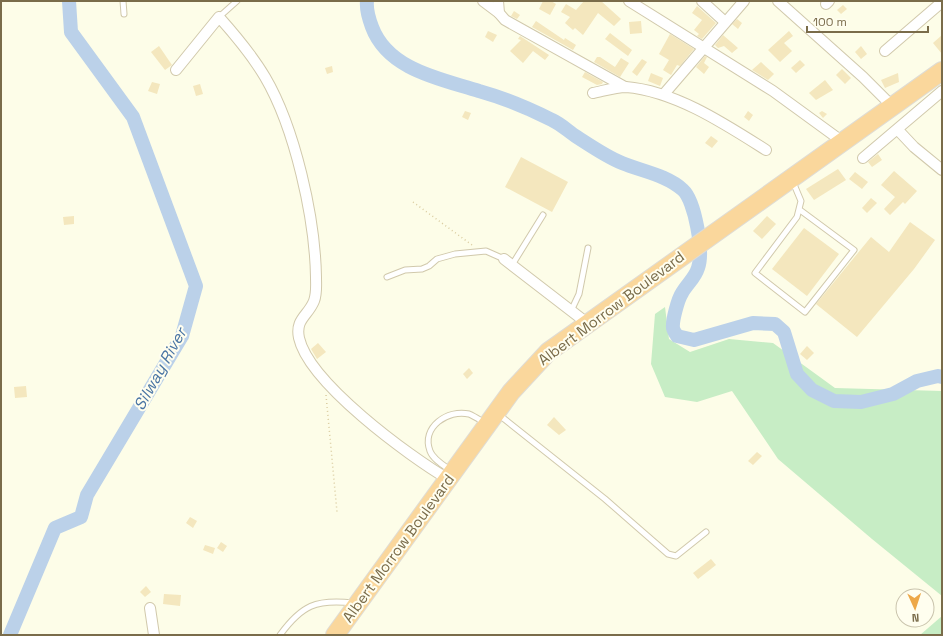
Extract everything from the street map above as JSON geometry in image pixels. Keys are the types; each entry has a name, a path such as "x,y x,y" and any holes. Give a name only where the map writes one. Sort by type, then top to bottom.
{"highway":[{"name":"Albert Morrow Boulevard","path":"335,635 528,371 548,352 648,279 942,71"}],"street":[{"path":"483,1 499,13 505,20 625,87 664,94 737,132 766,150"},
{"path":"498,1 499,13"},
{"path":"629,1 774,90 843,142"},
{"path":"702,1 725,22"},
{"path":"664,94 703,46 744,1"},
{"path":"778,1 863,77 893,107"},
{"path":"884,51 942,2"},
{"path":"176,70 220,17 241,42 265,78 278,102 291,139 306,202 314,252 316,276 316,293 314,302 300,320 298,327 299,339 306,355 324,381 404,449 451,475"},
{"path":"593,93 625,87"},
{"path":"863,158 898,130 942,91"},
{"path":"898,130 914,147 942,170"},
{"path":"508,262 587,323"},
{"path":"150,608 154,635"}],"lane":[{"path":"123,1 124,14"},
{"path":"220,17 237,1"},
{"path":"791,178 801,201 800,210 787,232 756,273 805,312 854,250 800,210"},
{"path":"387,277 405,270 422,269 446,255 480,251 492,253 508,262 543,215"},
{"path":"571,311 579,294 588,248"},
{"path":"451,475 430,451 429,439 431,429 443,417 454,413 470,414 492,419 534,444 605,499 668,554 676,556 706,532"},
{"path":"280,635 298,614 308,607 332,601 358,603"}],"path":[{"path":"413,202 480,251"},
{"path":"324,381 338,512"}],"green space":[{"path":"665,307 669,339 690,352 729,339 773,343 835,388 942,391 942,596 935,590 935,588 932,588 872,539 778,459 732,391 697,402 665,397 651,364 655,314"},
{"path":"942,616 942,635 920,635 928,628 935,628 935,622"}],"building":[{"path":"543,1 551,1 556,4 550,15 539,9"},
{"path":"584,1 601,1 621,19 614,26 598,13 583,35 575,28 573,30 565,23 570,17 561,12 566,4 576,10"},
{"path":"843,5 847,9 841,14 837,10"},
{"path":"697,6 716,23 702,39 697,36 699,34 694,30 702,20 692,13"},
{"path":"514,11 520,15 517,19 511,16"},
{"path":"737,19 742,23 738,29 732,24"},
{"path":"536,21 564,40 565,38 576,45 573,50 532,27"},
{"path":"641,21 642,33 630,34 629,22"},
{"path":"488,31 497,35 493,42 485,37"},
{"path":"789,31 793,36 784,43 792,51 780,62 768,50"},
{"path":"610,33 632,50 628,56 605,39"},
{"path":"670,34 694,49 680,66 677,65 671,75 663,70 669,60 659,54"},
{"path":"723,35 738,48 732,53 724,46 718,48 715,45"},
{"path":"942,35 942,54 933,43"},
{"path":"520,36 549,55 545,60 533,51 523,63 510,51 521,40 518,39"},
{"path":"159,46 172,65 165,70 151,52"},
{"path":"861,46 867,54 861,59 855,52"},
{"path":"705,56 707,57 704,63 709,67 704,74 696,67"},
{"path":"597,57 600,57 615,67 621,58 629,63 620,77 594,62"},
{"path":"642,59 647,62 637,76 632,72"},
{"path":"800,60 805,65 796,73 791,68"},
{"path":"761,62 774,74 768,80 752,70"},
{"path":"332,66 333,72 327,74 325,68"},
{"path":"842,69 851,78 845,84 836,75"},
{"path":"585,72 603,82 602,84 597,85 582,77"},
{"path":"651,73 663,78 660,86 648,81"},
{"path":"898,73 899,82 885,88 881,80"},
{"path":"825,80 833,90 816,100 809,93"},
{"path":"152,82 160,84 157,94 148,91"},
{"path":"200,84 203,94 196,96 193,86"},
{"path":"465,111 471,113 468,120 462,117"},
{"path":"748,111 753,115 749,121 744,117"},
{"path":"822,111 827,114 823,118 819,113"},
{"path":"711,136 718,141 712,148 705,143"},
{"path":"878,154 882,160 872,167 868,162"},
{"path":"521,157 568,182 552,212 505,187"},
{"path":"838,169 846,180 814,200 806,189"},
{"path":"894,171 917,191 905,204 903,202 890,215 884,209 895,197 881,185"},
{"path":"855,172 868,182 862,189 849,179"},
{"path":"871,198 877,203 867,213 862,208"},
{"path":"74,216 74,224 64,225 63,217"},
{"path":"767,216 776,224 762,239 753,231"},
{"path":"910,222 935,240 914,269 857,337 816,304 871,237 889,252"},
{"path":"804,228 839,254 807,296 772,269"},
{"path":"318,343 326,352 317,359 311,349"},
{"path":"807,346 814,353 807,360 800,354"},
{"path":"469,368 473,373 467,379 463,374"},
{"path":"26,386 27,397 15,398 14,387"},
{"path":"554,417 566,430 559,435 547,425"},
{"path":"757,452 762,456 753,465 748,461"},
{"path":"190,517 197,521 193,528 186,523"},
{"path":"221,542 227,546 223,552 217,548"},
{"path":"205,545 215,548 213,554 203,550"},
{"path":"711,559 716,565 698,579 693,573"},
{"path":"146,586 151,592 145,597 140,592"},
{"path":"164,594 181,595 180,606 163,604"}],"waterway":[{"name":"Silway River","path":"10,635 55,528 81,517 87,495 182,336 196,286 133,117 71,32 69,1"},
{"path":"367,1 367,11 370,21 380,42 390,53 403,63 417,71 433,77 498,97 535,112 562,126 611,158 629,166 662,177 683,190 695,215 699,239 700,261 697,272 680,296 677,305 673,325 673,329 677,336 694,340 753,323 775,324 784,332 797,374 812,390 834,401 861,402 893,394 917,381 938,376 942,377"}]}
